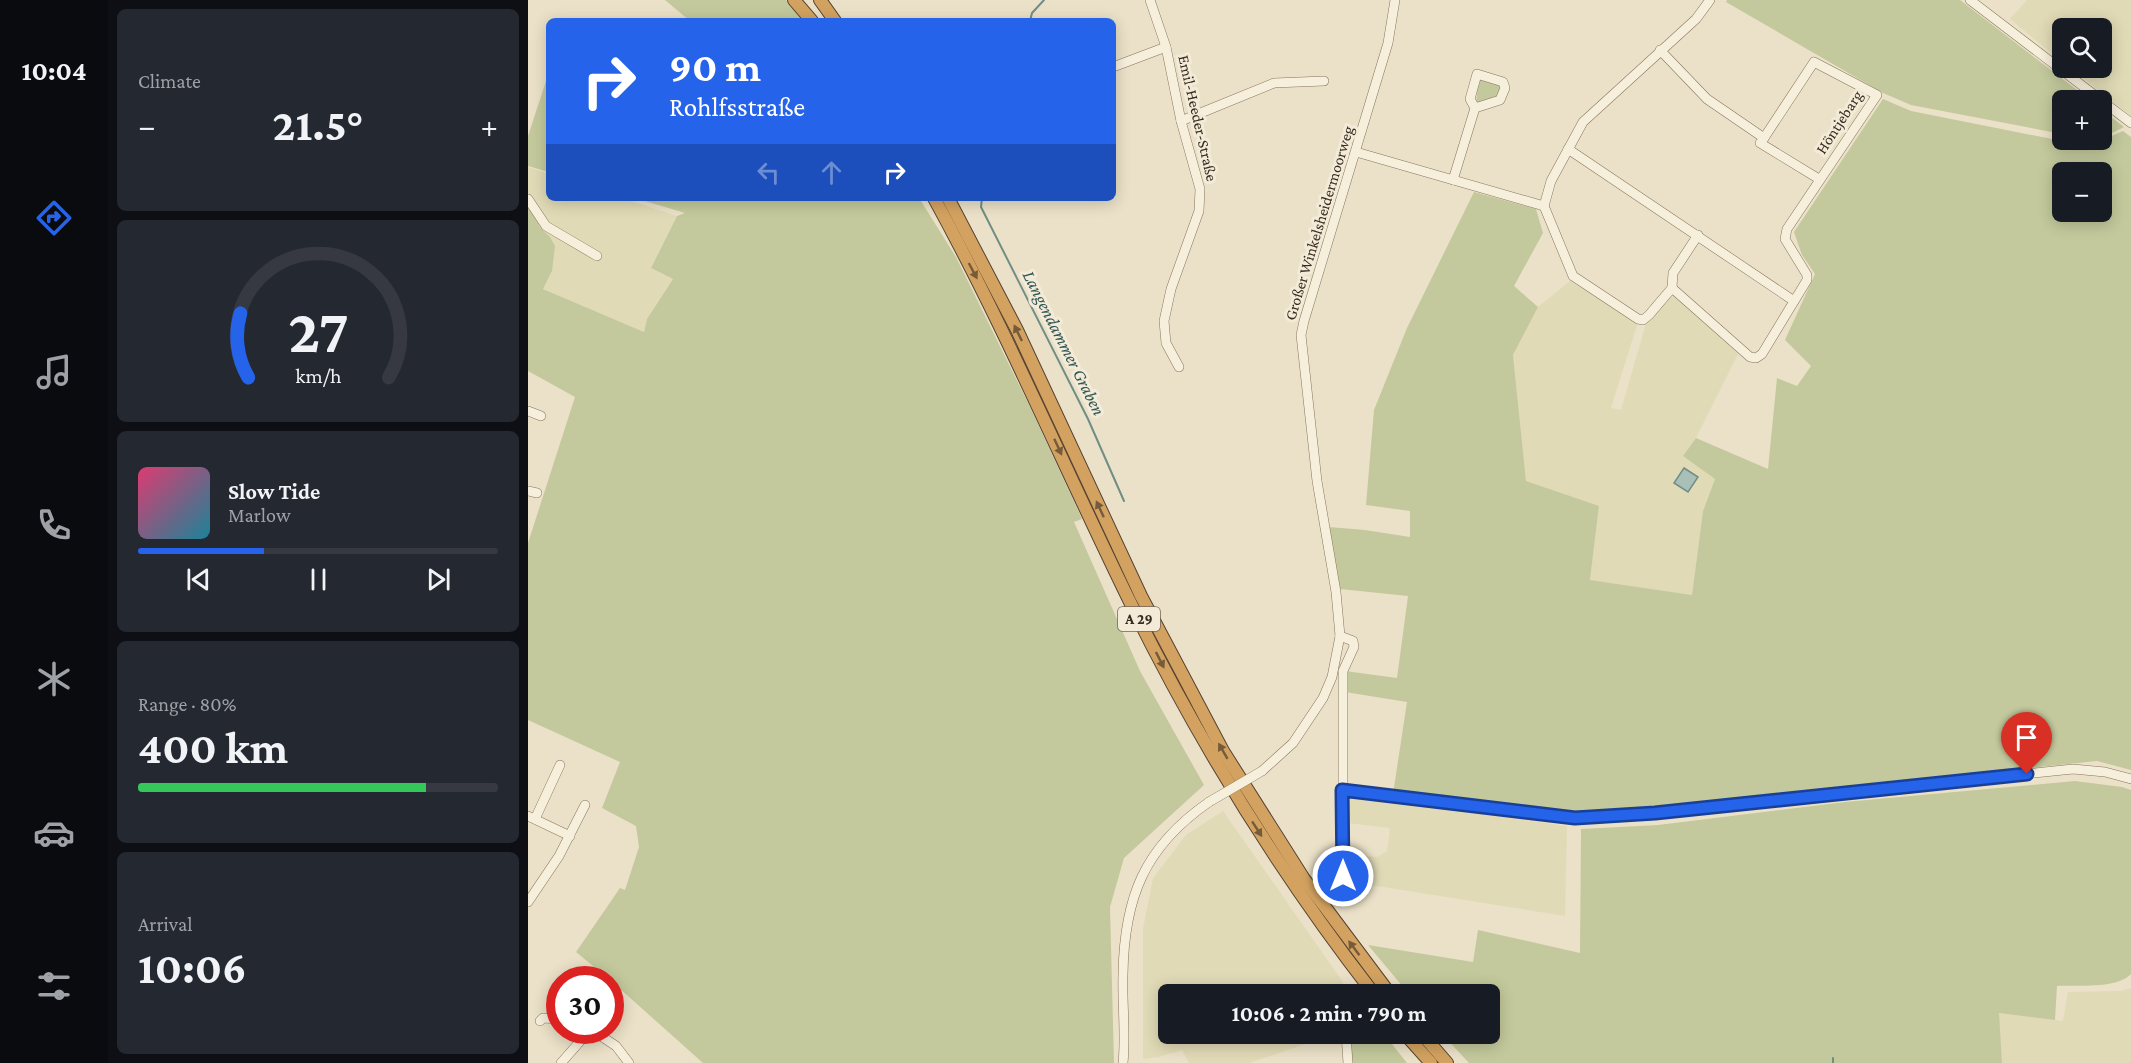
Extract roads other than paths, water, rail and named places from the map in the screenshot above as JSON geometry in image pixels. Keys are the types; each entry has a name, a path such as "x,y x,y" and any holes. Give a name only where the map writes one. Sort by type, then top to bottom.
{"highway":[{"path":"794,0 809,18"},
{"path":"804,0 818,18"},
{"path":"820,0 833,18"},
{"name":"A 29","path":"936,201 981,285 1132,606 1213,759 1299,893 1367,984"},
{"name":"A 29","path":"950,201 1017,330 1142,596 1223,751 1304,879 1383,984"},
{"path":"1414,1044 1431,1063"},
{"path":"1431,1044 1447,1063"}],"street":[{"name":"Emil-Heeder-Straße","path":"1150,0 1167,47 1181,121 1200,189 1199,211 1171,289 1164,321 1166,343 1179,367"},
{"name":"Großer Winkelsheidermoorweg","path":"1123,1063 1123,974 1127,921 1136,887 1153,856 1173,831 1190,815 1262,771 1293,744 1323,698 1332,677 1340,636 1336,592 1317,481 1301,335 1388,44 1395,0"},
{"path":"1698,235 1672,273 1672,288 1643,320 1638,319 1573,276 1544,206 1551,181 1583,122 1696,19 1710,0"},
{"path":"1970,0 2087,90"},
{"name":"Emil-Heeder-Straße","path":"1116,66 1167,47"},
{"name":"Höntjebarg","path":"1660,50 1707,99 1764,138"},
{"name":"Höntjebarg","path":"1672,288 1750,357 1756,358 1762,354 1808,280 1785,239 1787,229 1877,95 1814,62 1760,143 1820,179"},
{"path":"1181,121 1274,83 1324,81"},
{"path":"1453,180 1475,108"},
{"path":"2112,109 2131,123"},
{"path":"1568,149 1794,302"},
{"path":"1356,152 1544,206"},
{"path":"528,199 546,226 597,256"},
{"path":"528,411 541,416"},
{"name":"Großer Winkelsheidermoorweg","path":"1338,888 1343,876 1343,670 1354,647 1353,641 1340,636"},
{"path":"560,765 531,817 570,836"},
{"path":"1342,790 1575,818 1655,813 2073,769 2105,772 2131,778"},
{"path":"528,902 559,856 585,805"},
{"path":"540,1021 546,1018"},
{"path":"561,1063 578,1044"},
{"path":"613,1044 629,1063"},
{"path":"1347,1044 1348,1063"}],"water":[{"path":"1684,468 1698,477 1688,492 1674,483"}],"waterway":[{"name":"Langendammer Graben","path":"1031,18 1032,13 1044,0"},
{"name":"Langendammer Graben","path":"982,201 981,207 1088,419 1124,501"},
{"path":"1833,1058 1833,1063"}]}
